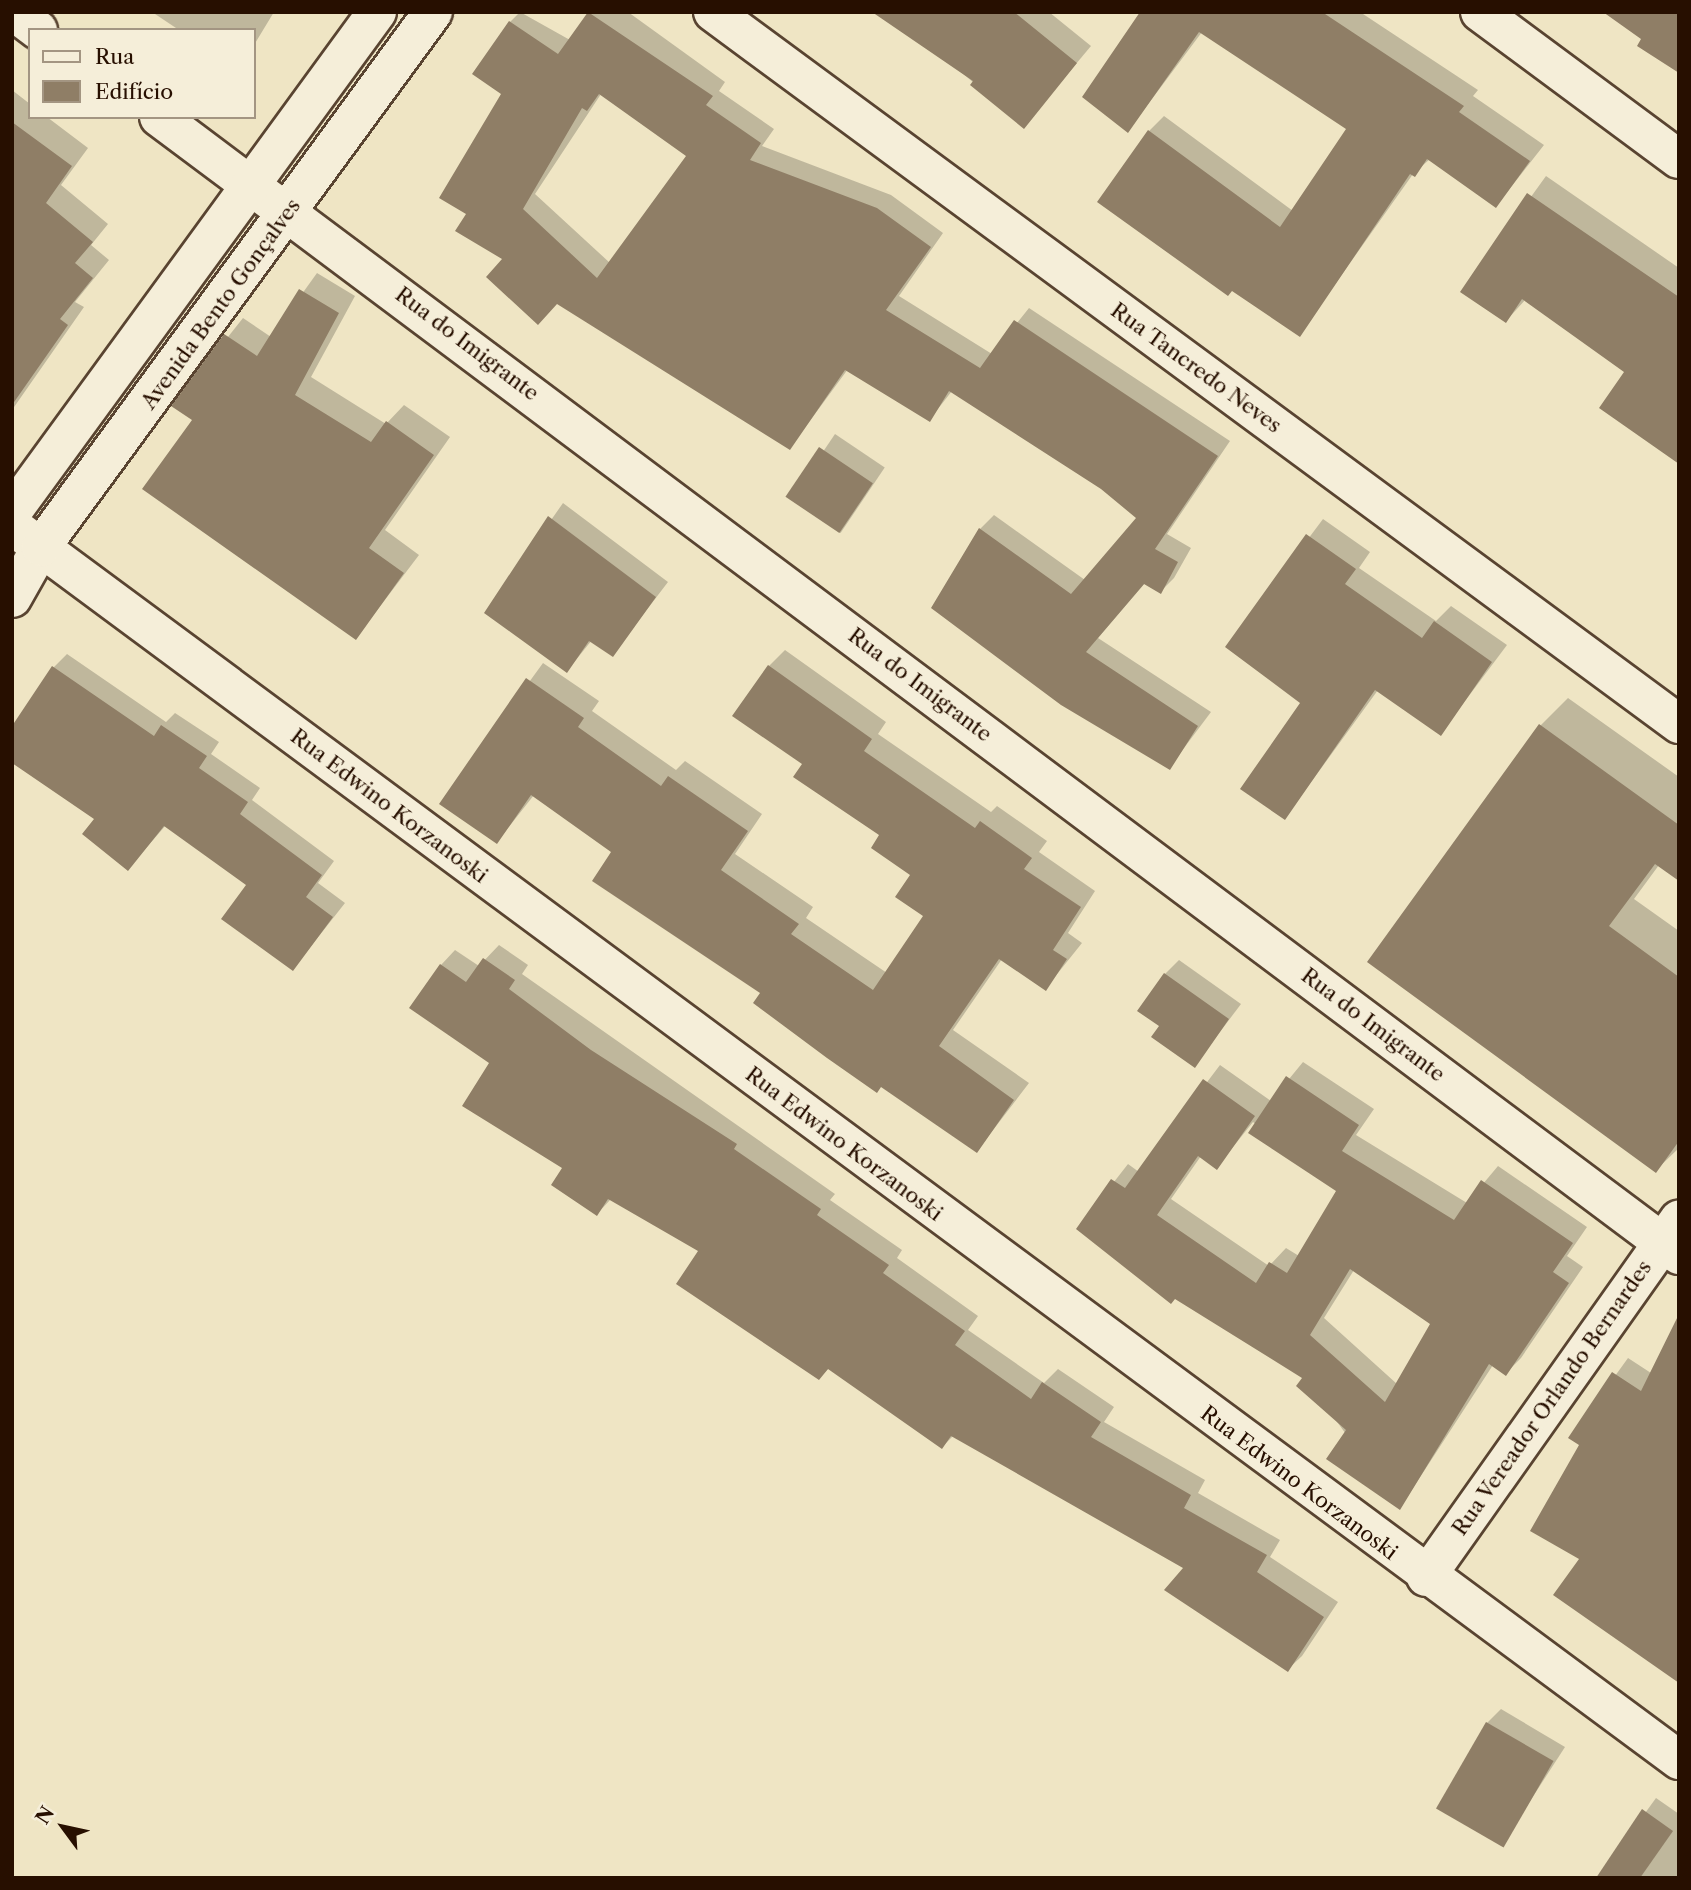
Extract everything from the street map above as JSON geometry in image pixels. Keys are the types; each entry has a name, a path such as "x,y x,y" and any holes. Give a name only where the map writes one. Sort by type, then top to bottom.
{"street":[{"path":"14,12 35,28"},
{"path":"12,512 377,12"},
{"name":"Avenida Bento Gonçalves","path":"12,598 27,536 290,211 433,12"},
{"name":"Rua Tancredo Neves","path":"713,12 1679,724"},
{"path":"1480,12 1679,159"},
{"name":"Rua do Imigrante","path":"162,119 290,211 1673,1239"},
{"name":"Rua Edwino Korzanoski","path":"27,536 1426,1577 1679,1760"},
{"name":"Rua Vereador Orlando Bernardes","path":"1426,1577 1673,1239"}],"building":[{"path":"588,12 713,96 706,105 761,143 750,160 877,208 931,247 886,310 980,368 1014,320 1218,456 1155,549 1178,562 1161,594 1144,584 1086,652 1198,726 1170,770 1061,705 931,608 979,528 1071,594 1136,518 1101,489 949,391 930,422 845,370 790,450 557,304 538,325 486,277 502,259 455,231 466,214 439,198 501,94 472,74 509,21 558,54","holes":["599,94 686,156 597,278 523,209 582,108 587,111"]},
{"path":"872,12 1014,12 1077,63 1024,129 970,85 973,81"},
{"path":"1140,12 1322,12 1464,106 1459,112 1530,161 1496,208 1427,159 1415,177 1410,174 1300,337 1232,291 1228,296 1097,202 1148,130 1280,227 1346,129 1199,32 1128,133 1082,97"},
{"path":"1603,12 1679,12 1679,73 1637,46 1641,39"},
{"path":"12,122 72,166 46,203 93,242 75,263 93,278 60,319 68,325 12,405"},
{"path":"1527,193 1679,297 1679,464 1599,408 1624,372 1522,299 1506,323 1460,292"},
{"path":"299,289 339,313 295,395 371,442 386,421 434,455 369,548 404,573 356,640 142,489 192,420 171,406 224,334 257,356"},
{"path":"819,447 873,483 839,533 785,497"},
{"path":"548,516 656,597 613,657 589,641 567,673 484,613"},
{"path":"1306,534 1356,569 1345,584 1422,638 1434,621 1492,662 1441,736 1375,690 1285,820 1240,789 1300,703 1225,647"},
{"path":"768,665 872,739 864,751 975,828 980,821 1032,858 1024,869 1081,907 1053,950 1067,959 1046,991 999,959 939,1046 1014,1100 977,1153 881,1087 877,1093 827,1058 753,1003 760,993 592,881 611,852 531,795 497,844 439,804 526,678 584,718 578,727 661,786 668,776 748,831 721,870 799,924 791,934 873,990 923,916 895,897 910,875 871,848 879,835 793,777 802,764 732,716"},
{"path":"52,666 154,736 161,725 207,756 199,768 248,802 240,814 322,875 306,897 333,917 293,971 221,919 246,885 164,826 128,871 82,834 94,819 12,763 12,726"},
{"path":"1539,724 1679,825 1679,881 1655,864 1609,926 1679,977 1679,1141 1656,1173 1367,962"},
{"path":"483,958 515,980 509,989 591,1050 737,1144 734,1149 821,1209 817,1215 889,1265 883,1273 965,1331 955,1345 1031,1399 1042,1382 1101,1422 1091,1437 1191,1495 1184,1508 1267,1555 1257,1572 1324,1617 1288,1672 1164,1590 1183,1568 951,1436 942,1449 828,1369 819,1380 676,1284 698,1251 608,1199 597,1216 551,1185 562,1168 462,1106 489,1063 409,1008 440,964 466,982"},
{"path":"1164,973 1229,1019 1195,1068 1151,1037 1159,1026 1137,1011"},
{"path":"1286,1076 1359,1125 1342,1151 1454,1220 1481,1180 1573,1243 1553,1272 1569,1283 1506,1376 1489,1364 1400,1510 1326,1459 1346,1430 1296,1386 1302,1378 1175,1299 1171,1304 1076,1229 1111,1179 1125,1188 1203,1079 1255,1116 1217,1170 1198,1156 1157,1215 1256,1283 1269,1262 1287,1273 1336,1191 1248,1133","holes":["1350,1269 1430,1324 1385,1402 1310,1335"]},
{"path":"1679,1314 1679,1683 1553,1595 1579,1559 1530,1531 1579,1445 1568,1438 1612,1372 1641,1391"},
{"path":"1486,1722 1554,1761 1504,1848 1436,1809"},
{"path":"1642,1809 1673,1831 1640,1878 1596,1878"}]}
